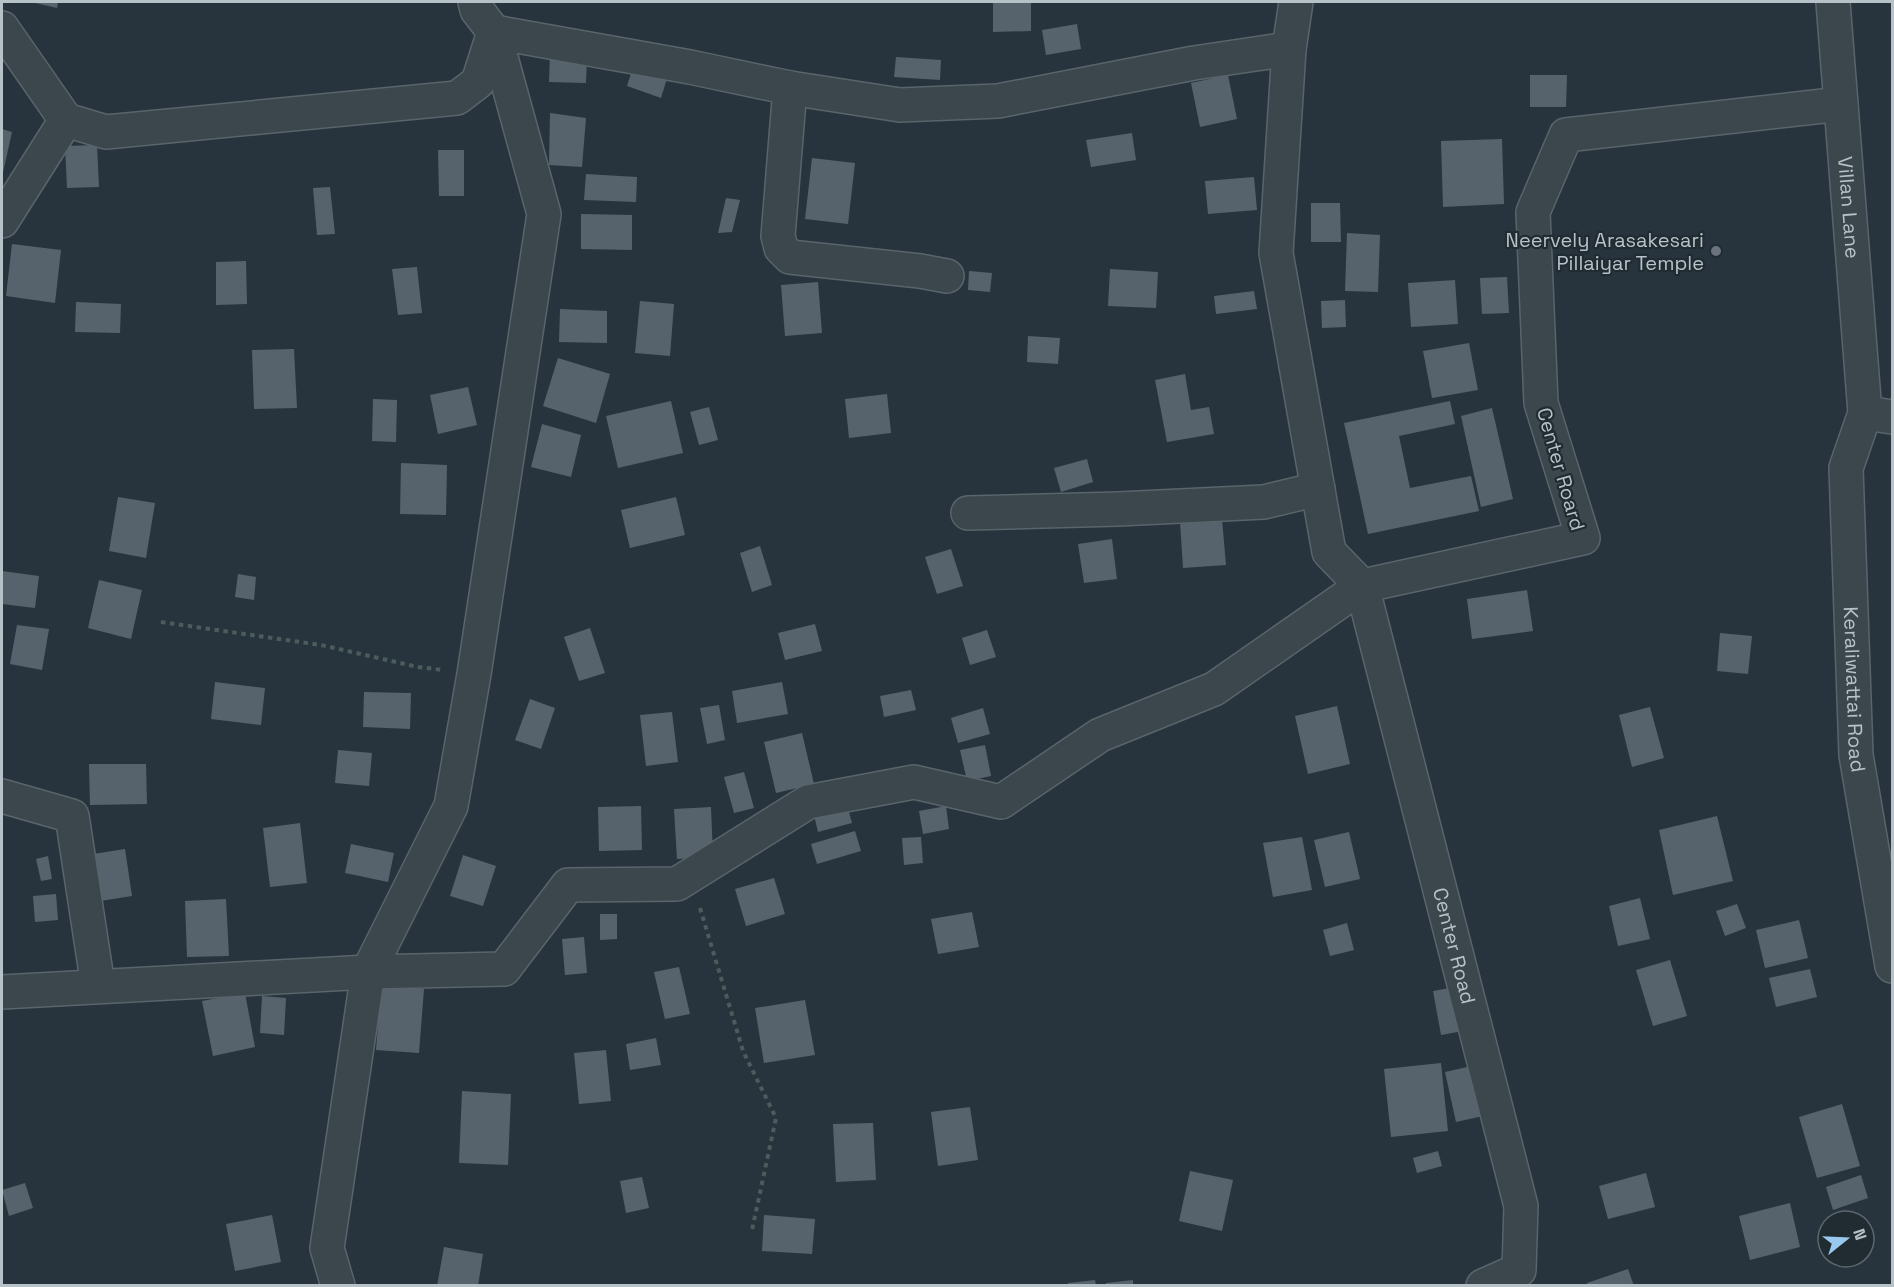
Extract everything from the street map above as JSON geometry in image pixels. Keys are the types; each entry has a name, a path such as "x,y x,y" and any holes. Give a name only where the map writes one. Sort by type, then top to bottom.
{"street":[{"path":"338,1286 327,1248 369,972 451,806 474,674 544,214 494,32 477,10 475,2"},
{"path":"2,992 369,972 504,969 568,885 677,884 808,802 914,782 1001,802 1100,735 1214,689 1362,586 1329,552 1276,252 1289,49 1296,2"},
{"name":"Villan Lane","path":"1833,2 1841,104 1879,415"},
{"path":"2,28 66,120 106,132 457,98 478,82 494,32"},
{"path":"494,32 900,105 998,101 1194,63 1289,49"},
{"path":"790,87 778,236 781,248 790,257 947,276"},
{"name":"Center Roard","path":"1362,586 1583,538 1541,403 1533,212 1566,135 1841,104"},
{"path":"2,221 66,120"},
{"name":"Keraliwattai Road","path":"1879,415 1846,468 1856,755 1893,966"},
{"path":"968,513 1264,502 1318,489"},
{"name":"Center Road","path":"1362,586 1521,1206 1519,1270 1483,1286"},
{"path":"2,796 72,816 98,986"}],"path":[{"path":"161,622 321,645 418,667 474,674"},
{"path":"691,876 743,1051 776,1118 752,1230"}],"building":[{"path":"31,2 58,2 57,8"},
{"path":"993,2 1031,2 1031,31 993,32"},
{"path":"1077,24 1081,49 1046,55 1042,30"},
{"path":"550,55 587,56 586,83 549,82"},
{"path":"896,57 941,60 940,80 894,77"},
{"path":"634,64 668,75 661,98 627,86"},
{"path":"1228,75 1237,119 1200,127 1191,83"},
{"path":"1530,75 1567,75 1566,107 1530,107"},
{"path":"550,113 586,118 582,167 549,165"},
{"path":"2,129 12,132 2,177"},
{"path":"1132,133 1136,160 1091,167 1086,140"},
{"path":"1502,139 1504,204 1443,207 1441,141"},
{"path":"97,145 99,187 67,188 65,146"},
{"path":"438,150 464,150 464,196 439,196"},
{"path":"812,158 855,163 848,224 805,219"},
{"path":"586,174 637,177 636,202 584,200"},
{"path":"1254,177 1257,210 1208,214 1205,181"},
{"path":"330,187 335,234 317,235 313,188"},
{"path":"726,198 740,200 732,232 718,233"},
{"path":"1311,203 1340,203 1341,242 1311,242"},
{"path":"581,214 632,215 632,250 581,249"},
{"path":"1347,233 1380,235 1378,292 1345,291"},
{"path":"12,244 61,250 55,303 6,296"},
{"path":"246,261 247,304 216,305 216,262"},
{"path":"417,267 422,313 398,315 392,269"},
{"path":"1110,269 1158,272 1156,308 1108,306"},
{"path":"969,271 992,273 990,292 968,290"},
{"path":"1507,277 1509,313 1482,314 1480,278"},
{"path":"1455,280 1458,324 1411,327 1408,283"},
{"path":"818,282 822,333 785,336 781,285"},
{"path":"1254,291 1257,309 1216,314 1214,296"},
{"path":"1345,300 1346,327 1322,328 1321,301"},
{"path":"640,301 674,304 670,356 635,353"},
{"path":"76,302 121,304 120,333 75,332"},
{"path":"560,309 607,311 607,343 559,342"},
{"path":"1028,336 1060,338 1058,364 1027,362"},
{"path":"1469,343 1478,390 1432,398 1423,351"},
{"path":"294,349 297,408 254,409 252,350"},
{"path":"558,358 610,374 596,423 543,406"},
{"path":"1185,374 1191,410 1209,407 1214,434 1167,442 1155,380"},
{"path":"468,387 477,425 438,434 430,395"},
{"path":"887,394 891,433 849,438 845,399"},
{"path":"373,399 397,400 396,442 372,441"},
{"path":"671,401 683,453 618,468 606,416"},
{"path":"1450,401 1455,424 1399,436 1410,488 1471,476 1479,511 1368,534 1344,423"},
{"path":"709,407 718,440 699,445 690,412"},
{"path":"1492,408 1513,499 1481,507 1461,416"},
{"path":"542,424 581,435 571,477 531,467"},
{"path":"1087,459 1093,482 1061,492 1054,468"},
{"path":"401,463 447,465 446,515 400,514"},
{"path":"118,497 155,503 146,558 109,551"},
{"path":"676,497 685,535 630,548 621,510"},
{"path":"1222,519 1226,565 1183,568 1180,522"},
{"path":"1112,539 1117,579 1084,583 1078,544"},
{"path":"760,546 772,585 752,592 740,553"},
{"path":"951,549 963,586 937,594 925,557"},
{"path":"2,571 39,576 35,608 2,604"},
{"path":"238,574 256,577 254,600 235,597"},
{"path":"99,580 142,590 131,639 88,628"},
{"path":"1527,590 1533,631 1472,639 1467,599"},
{"path":"815,624 822,651 785,660 778,633"},
{"path":"17,625 49,629 42,670 10,664"},
{"path":"590,628 605,673 579,681 564,637"},
{"path":"987,630 996,657 970,665 962,638"},
{"path":"1720,633 1752,636 1748,674 1717,671"},
{"path":"215,682 265,688 261,725 211,719"},
{"path":"782,682 788,714 737,723 732,691"},
{"path":"911,690 916,710 884,717 880,696"},
{"path":"364,692 411,693 410,729 363,727"},
{"path":"530,699 555,708 541,749 515,740"},
{"path":"719,705 725,740 707,744 700,708"},
{"path":"1337,706 1350,764 1308,774 1295,716"},
{"path":"1650,707 1664,758 1632,767 1619,715"},
{"path":"983,708 990,734 958,743 951,718"},
{"path":"672,712 678,762 646,766 640,715"},
{"path":"802,733 814,784 776,793 764,742"},
{"path":"985,745 991,776 967,781 960,750"},
{"path":"338,750 372,753 369,786 335,783"},
{"path":"89,764 146,764 147,804 90,805"},
{"path":"744,772 754,808 734,813 724,777"},
{"path":"845,798 852,823 818,832 812,807"},
{"path":"641,806 642,850 599,851 598,807"},
{"path":"946,806 949,829 923,834 919,811"},
{"path":"711,807 713,857 677,859 674,809"},
{"path":"1717,816 1733,881 1673,895 1659,830"},
{"path":"300,823 307,883 270,887 263,828"},
{"path":"855,831 861,851 817,864 811,844"},
{"path":"1349,832 1360,879 1325,887 1314,840"},
{"path":"921,837 923,863 904,865 902,838"},
{"path":"1302,837 1312,890 1273,897 1263,843"},
{"path":"351,844 394,853 388,882 345,873"},
{"path":"125,849 132,896 94,902 87,855"},
{"path":"463,855 496,866 483,906 450,896"},
{"path":"48,856 52,879 41,881 36,859"},
{"path":"774,878 785,914 746,926 735,889"},
{"path":"56,894 58,920 35,922 33,896"},
{"path":"1640,898 1650,939 1618,946 1609,906"},
{"path":"226,899 229,956 187,957 185,901"},
{"path":"1737,904 1746,928 1725,936 1716,911"},
{"path":"972,912 979,947 938,954 931,919"},
{"path":"600,914 617,914 617,939 600,940"},
{"path":"1799,920 1808,958 1765,968 1756,930"},
{"path":"1347,923 1354,950 1330,956 1323,930"},
{"path":"584,937 587,973 565,975 562,939"},
{"path":"1670,960 1687,1016 1653,1026 1636,970"},
{"path":"679,967 690,1014 665,1019 654,972"},
{"path":"1810,969 1817,997 1776,1007 1769,978"},
{"path":"381,987 424,989 419,1053 376,1050"},
{"path":"1455,987 1463,1031 1441,1035 1433,991"},
{"path":"245,993 255,1047 213,1056 202,1001"},
{"path":"262,996 286,998 284,1035 260,1033"},
{"path":"805,1000 815,1055 764,1063 755,1008"},
{"path":"656,1038 661,1065 630,1070 626,1044"},
{"path":"606,1050 611,1101 579,1104 574,1053"},
{"path":"1441,1063 1448,1131 1391,1137 1384,1069"},
{"path":"1472,1066 1483,1116 1456,1122 1445,1072"},
{"path":"462,1091 511,1094 508,1165 459,1163"},
{"path":"1842,1104 1860,1166 1817,1178 1799,1117"},
{"path":"970,1107 978,1160 938,1166 931,1112"},
{"path":"873,1123 876,1180 836,1182 833,1124"},
{"path":"1438,1151 1442,1166 1417,1173 1413,1158"},
{"path":"1190,1171 1233,1180 1222,1231 1179,1221"},
{"path":"1646,1173 1655,1207 1608,1219 1599,1186"},
{"path":"1861,1175 1868,1198 1833,1209 1826,1187"},
{"path":"642,1177 649,1208 626,1213 620,1181"},
{"path":"25,1183 33,1208 9,1216 2,1190"},
{"path":"1790,1203 1800,1247 1750,1260 1739,1216"},
{"path":"272,1215 281,1262 235,1271 226,1224"},
{"path":"764,1215 815,1219 812,1254 762,1251"},
{"path":"444,1247 483,1254 478,1286 437,1286"},
{"path":"1628,1269 1634,1286 1588,1286 1587,1283"},
{"path":"1095,1280 1096,1286 1068,1286 1068,1283"},
{"path":"1133,1280 1133,1286 1106,1286 1106,1283"}],"place":[{"name":"Neervely Arasakesari Pillaiyar Temple","path":"1716,251"}]}
